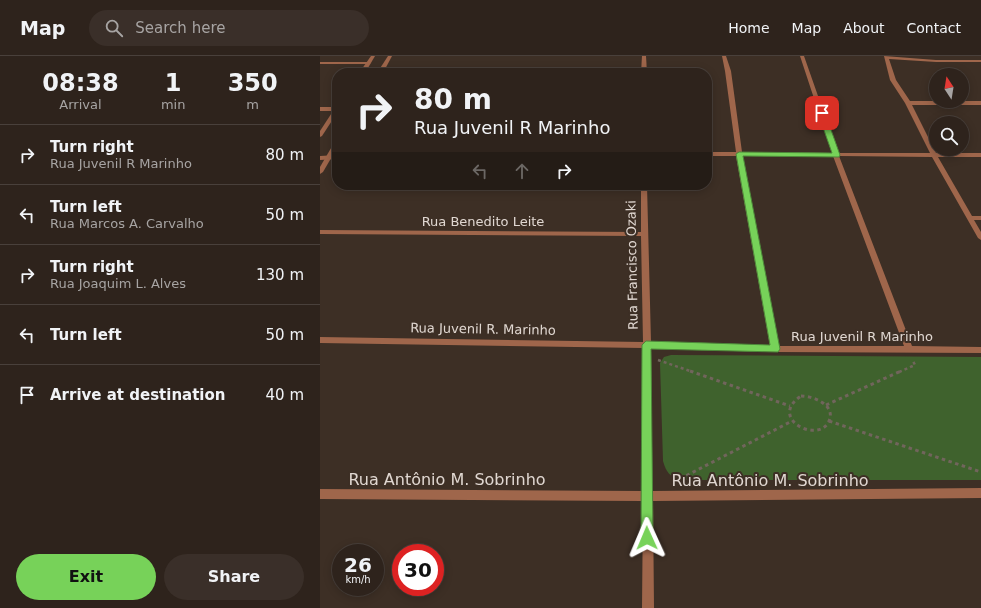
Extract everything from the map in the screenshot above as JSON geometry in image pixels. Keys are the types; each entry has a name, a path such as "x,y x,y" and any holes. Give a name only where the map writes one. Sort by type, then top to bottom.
{"street":[{"path":"366,68 373,56"},
{"path":"383,68 390,56"},
{"path":"644,56 644,68"},
{"path":"724,56 728,71 739,154 775,349"},
{"path":"802,56 836,155 909,349"},
{"path":"929,144 908,104 893,80 885,57 936,61 981,61"},
{"path":"320,63 369,63"},
{"path":"908,104 981,103"},
{"path":"320,109 332,109"},
{"path":"320,135 332,117"},
{"path":"320,172 332,151"},
{"path":"712,154 929,156"},
{"path":"935,156 981,238"},
{"path":"969,156 981,156"},
{"path":"320,158 332,158"},
{"name":"Rua Francisco Ozaki","path":"644,190 647,356 648,608"},
{"path":"970,218 981,218"},
{"name":"Rua Benedito Leite","path":"320,232 645,234"},
{"name":"Rua Juvenil R. Marinho","path":"320,340 646,345"},
{"name":"Rua Juvenil R Marinho","path":"646,345 775,349 981,350"},
{"name":"Rua Antônio M. Sobrinho","path":"320,494 647,496 981,493"}],"path":[{"path":"826,405 915,365 909,349"},
{"path":"647,356 790,406"},
{"path":"802,396 810,396 826,405 830,413 829,421 825,427 818,430 799,427 792,421 789,413 790,406 794,400 802,396"},
{"path":"668,485 792,421"},
{"path":"829,421 981,472"}],"green space":[{"path":"671,355 981,357 981,480 677,479 669,474 663,461 660,363 664,357"}],"route":[{"path":"647,538 646,345 775,349 739,154 836,155 822,113"}]}
